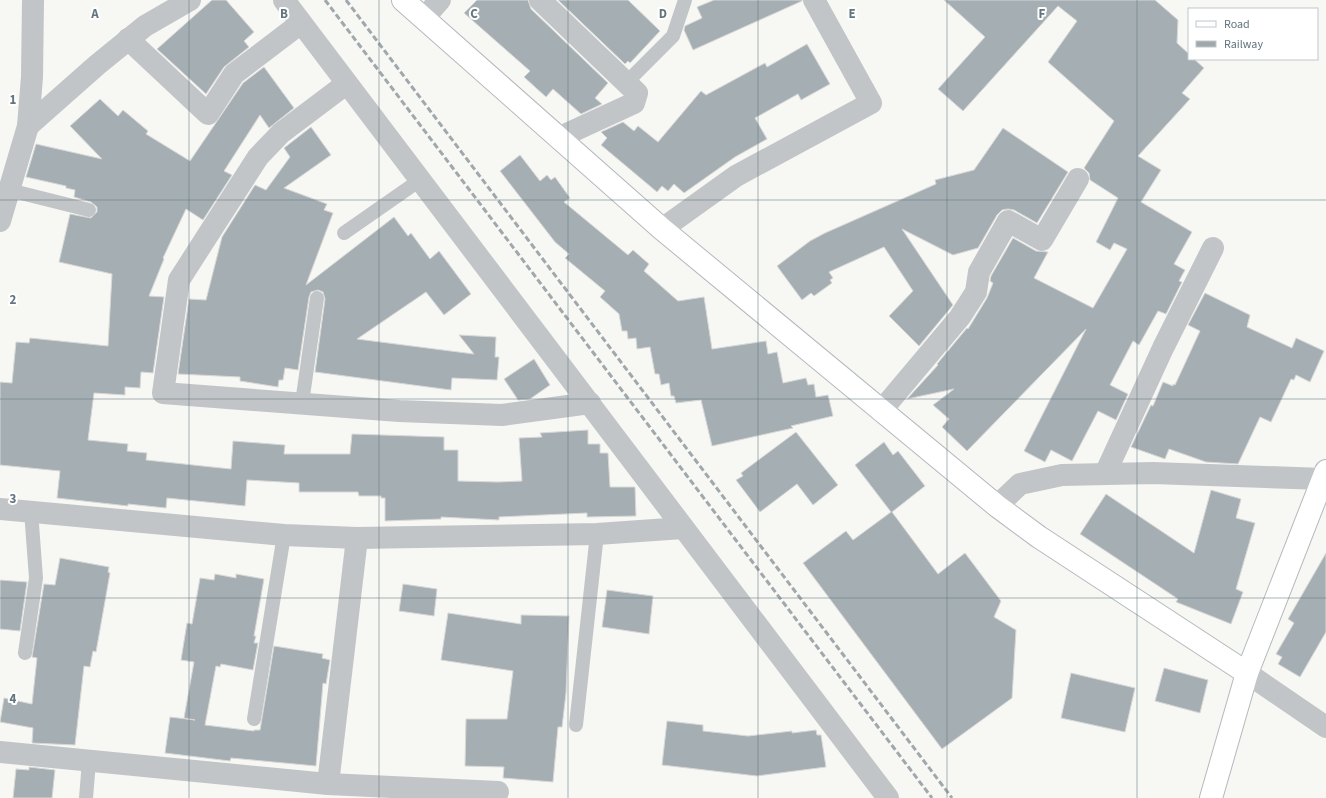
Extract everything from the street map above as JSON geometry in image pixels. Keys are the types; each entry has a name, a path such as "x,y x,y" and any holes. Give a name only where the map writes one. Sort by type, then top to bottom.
{"street":[{"path":"28,126 128,39 145,26 190,0"},
{"path":"284,0 346,84 590,403 888,798"},
{"path":"403,0 662,229 998,506 1039,537 1247,673 1326,727"},
{"path":"424,18 440,0"},
{"path":"540,0 637,92 634,103 558,138"},
{"path":"662,229 736,176 871,103 814,0"},
{"path":"0,221 28,126 32,77 31,1"},
{"path":"128,39 208,114 234,74 301,23"},
{"path":"346,84 281,133 258,157 179,280 163,393 399,411 502,415 590,403"},
{"path":"881,411 960,317 976,292 979,272 1008,221 1042,240 1078,179"},
{"path":"1105,474 1163,348 1213,248"},
{"path":"998,506 1020,484 1062,475 1153,473 1325,476 1247,673 1210,798"},
{"path":"0,509 284,535 358,538 597,534 684,528"},
{"path":"323,789 358,538"},
{"path":"0,752 323,789 429,793 498,792"}],"lane":[{"path":"627,82 673,36 684,0"},
{"path":"344,233 420,180"},
{"path":"9,190 88,210"},
{"path":"302,403 317,298"},
{"path":"25,653 36,578 31,511"},
{"path":"576,725 597,534"},
{"path":"254,719 284,535"},
{"path":"86,798 89,761"}],"building":[{"path":"212,0 226,0 254,32 244,41 249,47 224,67 206,94 157,49"},
{"path":"477,0 528,0 531,9 608,83 595,98 602,104 581,114 553,89 546,97 524,77 530,71 464,13"},
{"path":"558,0 628,0 660,31 630,63 628,61 625,64"},
{"path":"714,0 802,1 693,50 684,30 685,26 702,18 697,7"},
{"path":"944,0 1155,0 1178,20 1177,43 1188,53 1188,60 1195,60 1204,68 1182,93 1190,99 1138,156 1161,170 1141,202 1192,232 1174,264 1185,270 1179,281 1182,282 1166,314 1158,311 1139,345 1133,341 1110,385 1128,394 1116,420 1098,411 1072,461 1051,450 1045,462 1024,451 1086,329 967,451 942,427 949,419 933,405 954,389 907,399 938,365 937,364 967,328 968,329 987,298 993,283 990,281 991,276 1013,238 1036,251 1048,252 1034,278 1093,308 1127,249 1114,243 1110,250 1096,242 1118,198 1090,180 1089,173 1084,168 1114,121 1048,62 1077,21 1058,6 963,111 938,89 985,37"},
{"path":"807,44 830,84 801,100 798,94 755,118 767,139 735,157 684,193 674,184 668,191 662,186 657,192 601,145 607,138 601,132 623,122 634,131 638,126 658,142 701,91 706,95 765,63 767,67"},
{"path":"264,67 294,108 269,128 260,115 224,171 232,175 203,220 186,209 163,258 164,259 149,296 164,297 153,373 141,372 140,388 125,387 125,395 94,393 88,440 128,444 127,451 147,453 146,460 231,469 233,441 285,445 284,454 350,454 352,434 444,437 444,450 458,450 458,481 498,482 522,481 519,438 542,437 540,433 588,430 588,444 600,444 600,453 608,453 610,487 635,487 636,516 587,517 587,513 499,517 499,520 441,517 441,519 385,521 385,498 381,498 381,496 359,496 358,492 299,492 299,483 247,480 245,506 167,498 166,508 128,504 128,506 57,498 60,471 0,465 0,382 12,383 16,342 29,343 30,338 108,346 112,274 59,262 70,214 91,218 97,212 97,207 91,202 74,197 75,190 66,188 66,186 26,177 36,144 102,159 70,126 100,99 118,116 123,110 148,131 146,134 190,161 243,83"},
{"path":"311,127 331,155 284,188 327,204 324,210 333,213 306,285 394,217 408,236 411,233 430,259 439,251 471,294 444,315 426,292 357,339 474,354 459,335 496,337 495,357 499,357 497,380 452,378 451,390 315,372 325,299 323,292 318,290 311,292 309,297 298,370 285,368 283,380 279,380 278,387 240,381 240,377 178,374 189,299 206,300 222,237 255,185 266,190 290,157 284,148"},
{"path":"1003,128 1068,172 1037,223 1014,210 1002,210 997,215 978,248 953,255 902,229 953,305 919,346 889,316 913,291 884,247 829,272 833,278 830,280 832,283 814,296 811,293 802,300 777,266 810,241 825,233 936,184 935,180 974,170"},
{"path":"520,155 540,181 547,175 551,180 555,177 570,198 564,202 628,255 633,250 649,264 644,271 678,301 704,297 712,349 766,341 768,354 777,352 783,383 806,378 808,385 814,384 816,397 828,395 833,416 791,426 793,428 712,446 701,400 676,403 674,396 671,396 669,383 661,385 659,374 655,374 650,347 637,349 636,338 628,339 627,331 622,331 619,314 600,297 605,291 565,258 569,254 555,242 500,171"},
{"path":"1205,293 1250,315 1247,327 1292,348 1296,338 1324,351 1310,382 1296,375 1294,380 1291,379 1271,422 1260,417 1238,464 1206,462 1169,449 1165,459 1131,447 1151,405 1153,406 1163,382 1173,386 1173,384 1175,385 1200,331 1188,325"},
{"path":"534,359 550,385 530,399 518,400 504,379"},
{"path":"796,432 838,485 813,505 797,484 760,512 736,480 743,476 741,473"},
{"path":"884,442 893,455 898,451 925,486 892,512 938,574 965,553 1001,601 994,617 1016,630 1012,698 942,749 803,563 846,531 853,540 891,512 855,465"},
{"path":"1211,490 1241,499 1236,518 1255,523 1236,589 1243,592 1231,624 1176,602 1178,599 1080,534 1106,494 1194,553"},
{"path":"1326,553 1326,632 1300,677 1278,664 1282,657 1276,654 1294,623 1288,619"},
{"path":"60,558 109,567 108,572 110,573 96,652 93,651 90,667 84,666 75,745 32,743 33,728 0,722 4,698 32,704 37,658 32,657 44,584 55,585"},
{"path":"215,574 236,578 236,574 264,579 254,636 256,636 254,643 258,643 253,670 221,664 220,667 216,666 205,725 254,731 260,730 274,646 323,654 322,658 330,660 326,684 323,683 316,766 231,758 230,761 165,753 170,717 195,720 184,718 194,662 181,660 187,623 192,624 200,578 214,580"},
{"path":"0,580 27,582 20,631 0,629"},
{"path":"403,584 437,589 434,616 399,611"},
{"path":"607,590 653,596 649,634 602,627"},
{"path":"448,613 521,624 521,615 569,616 566,693 562,727 558,727 553,782 503,778 504,767 465,766 466,719 507,719 513,671 441,660"},
{"path":"1164,668 1208,680 1200,713 1155,701"},
{"path":"1071,673 1135,688 1125,732 1061,718"},
{"path":"667,721 703,725 703,731 748,736 816,730 817,735 821,735 826,767 757,776 662,765"},
{"path":"29,767 55,770 52,798 13,798 16,769 29,770"}],"railway":[{"path":"325,0 932,798"},
{"path":"346,0 952,798"}]}
